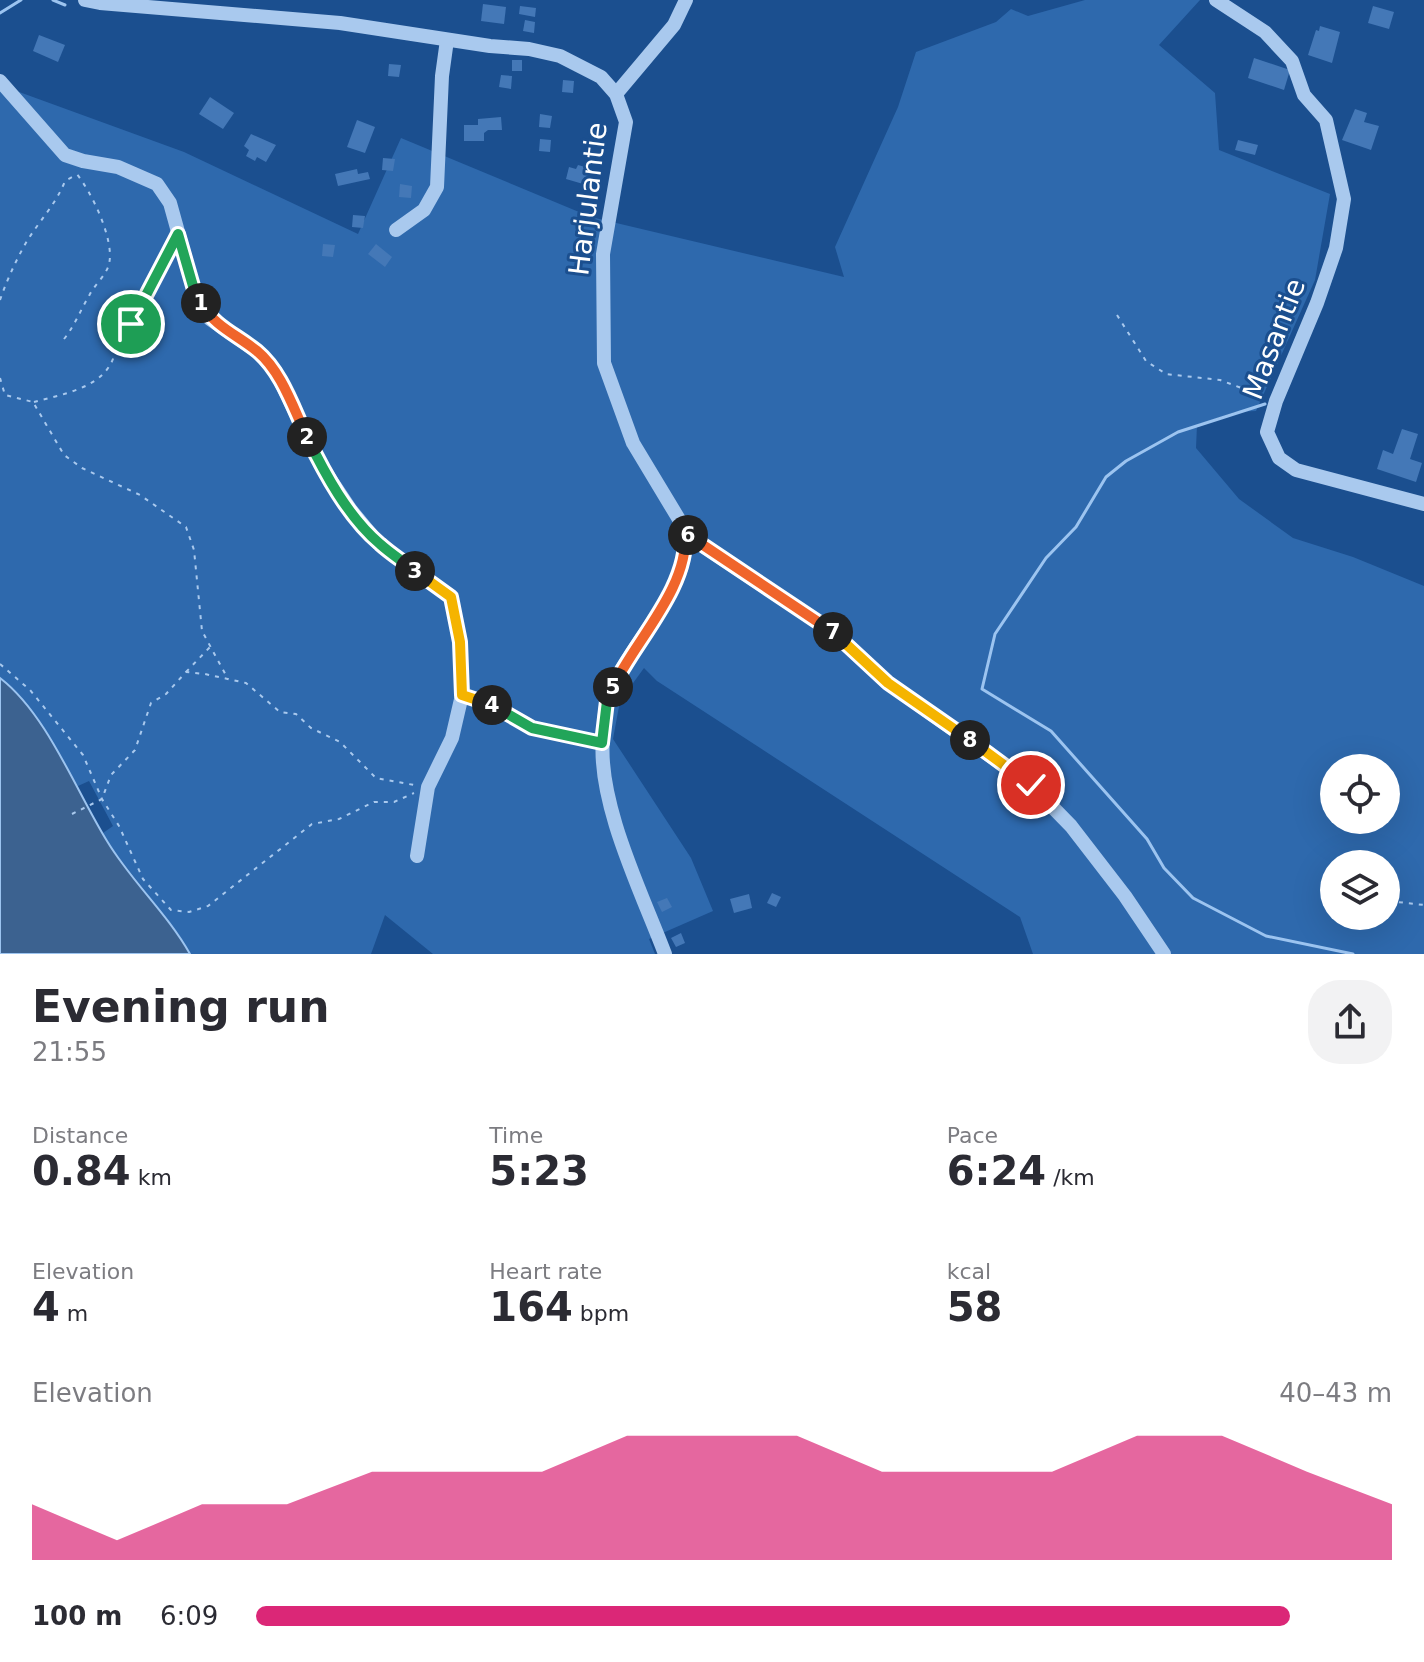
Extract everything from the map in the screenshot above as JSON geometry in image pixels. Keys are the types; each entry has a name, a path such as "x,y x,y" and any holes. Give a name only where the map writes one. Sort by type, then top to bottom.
{"street":[{"name":"Harjulantie","path":"85,0 340,23 529,49 560,56 601,77 616,94 626,122 603,254 604,363 633,443 685,534"},
{"path":"616,94 674,25 686,0"},
{"name":"Masantie","path":"1216,0 1265,32 1292,61 1304,95 1326,120 1344,199 1336,248 1276,401 1267,432 1279,458 1296,470 1424,504"},
{"path":"396,230 424,210 437,187 442,76 447,40"},
{"path":"0,81 65,155 118,167 157,184 170,203 195,293 210,319 258,352 276,372 320,464 350,509 378,543 451,597 460,642 462,695 452,738 428,787 417,856"},
{"path":"665,954 607,802 602,743 607,701 622,669 675,583 686,546 685,534"},
{"path":"685,534 828,628 888,683 1031,785 1071,826 1125,896 1164,954"}],"path":[{"path":"64,339 78,322 89,296 108,267 111,248 87,185 65,155"},
{"path":"0,300 28,240 59,198 65,181 77,175"},
{"path":"5,395 33,402 68,393 107,371 116,353 115,341 131,324 178,234"},
{"path":"1117,315 1146,361 1166,374 1220,380 1276,401"},
{"path":"0,378 5,395"},
{"path":"0,400 5,395"},
{"path":"33,402 64,455 82,468 140,495 186,527 194,550 202,631 228,679"},
{"path":"72,814 102,799 111,775 135,750 151,703 166,694 210,646"},
{"path":"0,664 30,690 83,755 143,879 171,910 189,912 208,906 312,824 339,819 374,802 394,802 428,787"},
{"path":"186,672 246,683 280,712 296,714 311,728 340,742 376,778 428,787"},
{"path":"462,695 497,707 532,728 602,743"},
{"path":"1400,902 1424,905"}],"shaded area":[{"path":"1085,0 1200,0 1159,45 1215,93 1219,150 1330,194 1315,280 1256,411 1235,412 1197,425 1196,448 1239,499 1293,538 1353,557 1424,586 1424,954 1033,954 1020,917 657,681 644,668 620,701 613,739 691,858 713,911 649,939 655,954 433,954 385,915 371,954 190,954 179,935 107,842 103,833 113,826 89,781 78,786 20,696 0,678 0,85 184,152 358,234 401,138 591,217 844,277 835,247 898,107 916,52 996,22 1011,9 1028,16"},
{"path":"0,678 17,693 46,732 117,856 190,954 0,954"}],"building":[{"path":"483,4 506,7 504,24 481,21"},
{"path":"520,6 536,8 535,17 519,14"},
{"path":"1373,6 1394,12 1389,29 1368,23"},
{"path":"525,20 535,22 534,33 523,31"},
{"path":"1320,26 1340,32 1332,63 1308,55"},
{"path":"39,35 65,45 58,62 33,51"},
{"path":"1254,58 1290,70 1284,90 1248,78"},
{"path":"512,60 522,60 522,71 512,71"},
{"path":"389,64 401,65 399,77 388,76"},
{"path":"501,75 512,76 511,89 499,87"},
{"path":"563,80 574,81 573,93 562,92"},
{"path":"210,97 234,113 223,129 199,114"},
{"path":"1355,109 1367,113 1364,122 1379,126 1371,150 1342,140"},
{"path":"540,114 552,116 550,128 539,127"},
{"path":"501,117 502,130 488,130 484,133 484,141 464,141 464,125 478,125 478,119"},
{"path":"357,120 375,127 365,153 347,147"},
{"path":"251,134 276,145 266,162 246,156 249,150 244,146"},
{"path":"540,139 551,140 550,152 539,151"},
{"path":"1238,140 1258,145 1255,155 1235,150"},
{"path":"383,158 395,159 393,171 382,170"},
{"path":"578,165 589,168 588,173 594,174 590,186 566,179 569,167 576,169"},
{"path":"357,169 358,174 368,172 370,179 338,186 335,174"},
{"path":"400,184 412,186 411,198 399,197"},
{"path":"353,215 365,216 363,228 352,227"},
{"path":"323,244 335,245 333,257 322,256"},
{"path":"376,244 392,257 385,267 368,254"},
{"path":"1402,429 1418,434 1410,459 1422,463 1416,482 1377,469 1383,450 1393,454"},
{"path":"772,893 781,897 776,907 767,903"},
{"path":"749,894 752,908 734,913 730,899"},
{"path":"667,898 672,907 662,912 657,902"},
{"path":"681,933 685,943 676,947 671,938"}],"waterway":[{"path":"0,13 21,0"},
{"path":"53,0 65,5"},
{"path":"1265,404 1178,432 1126,461 1106,477 1076,527 1046,558 995,634 982,689 1051,731 1147,839 1164,868 1193,898 1266,936 1353,954"}],"route":[{"path":"131,324 178,234 195,293 210,319 258,352 276,372 320,464 350,509 378,543 451,597 460,642 462,695 497,707 532,728 602,743 607,701 622,669 675,583 686,546 685,534 837,635 888,683 1031,785"}]}
